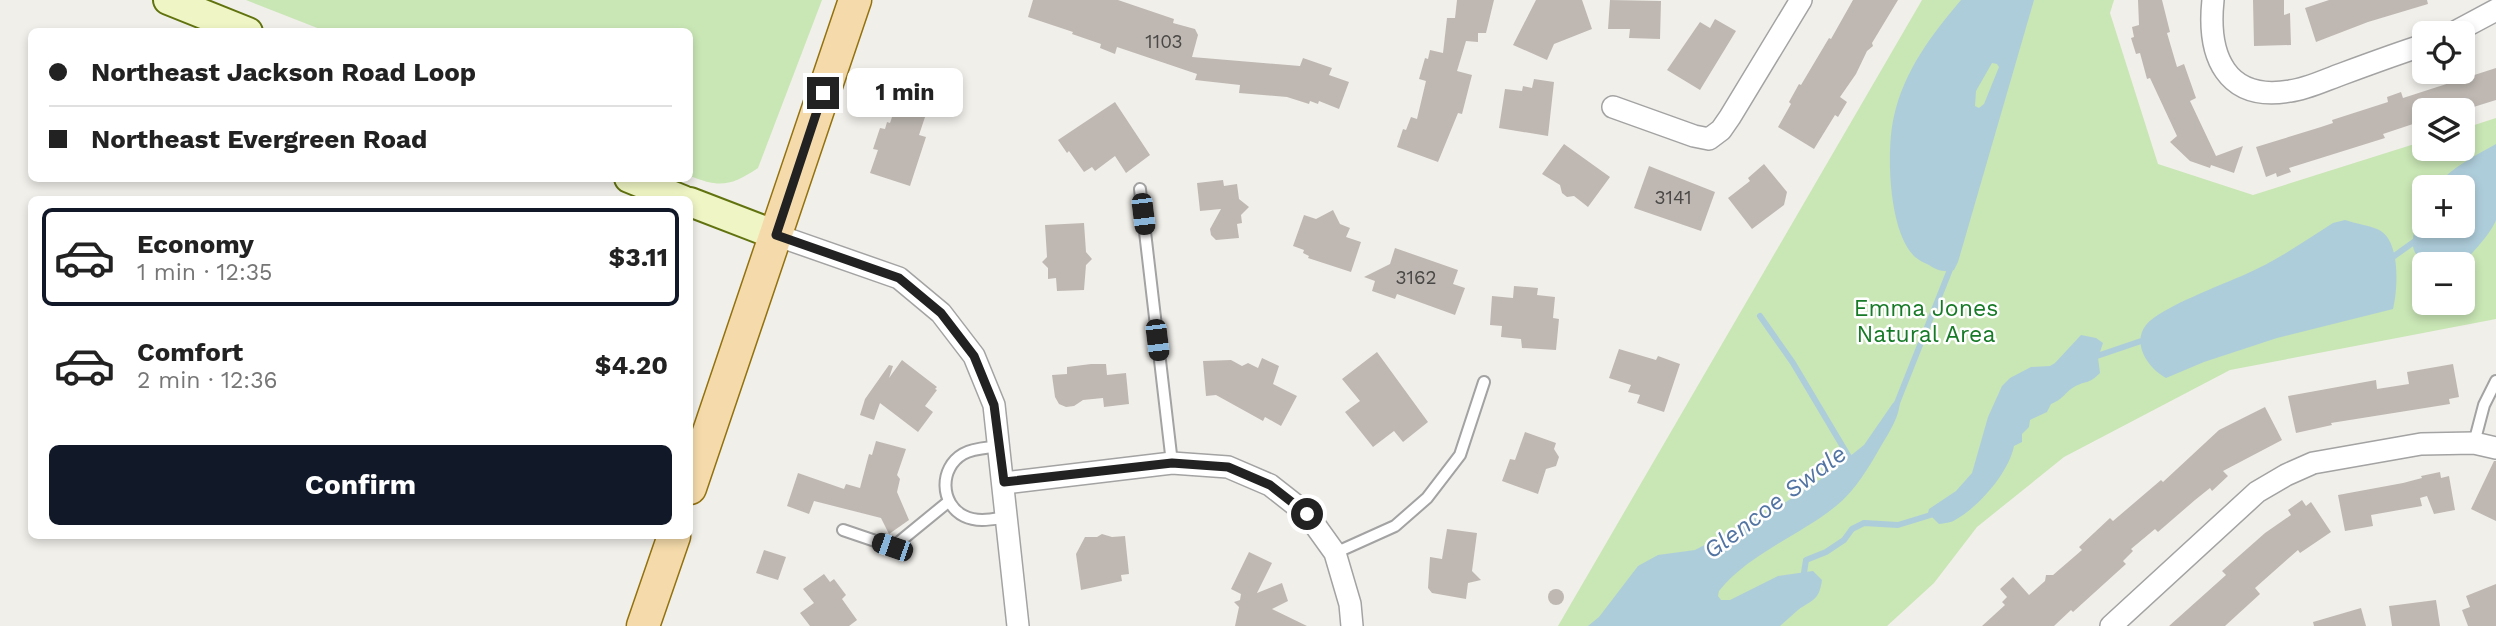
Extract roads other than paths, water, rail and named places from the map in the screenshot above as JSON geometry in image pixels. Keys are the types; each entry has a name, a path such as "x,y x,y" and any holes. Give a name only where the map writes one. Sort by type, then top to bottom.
{"main road":[{"path":"168,0 238,28"},
{"path":"693,479 855,0"},
{"path":"639,182 673,196"},
{"path":"693,203 776,235"},
{"path":"643,626 673,539"}],"street":[{"path":"1613,107 1709,139 1721,130 1730,117 1801,0"},
{"path":"2213,0 2214,46 2227,75 2244,90 2262,93 2292,91 2412,49"},
{"path":"2475,21 2496,10"},
{"path":"776,235 899,278 941,313 974,356 994,405 1018,626"},
{"path":"2110,626 2258,492 2286,475 2313,463 2421,444 2474,443 2496,448"},
{"path":"1004,482 1172,463 1228,467 1270,485 1307,514 1335,553 1350,604 1352,626"}],"lane":[{"path":"1140,189 1172,463"},
{"path":"1335,553 1395,526 1427,498 1461,455 1484,382"},
{"path":"2474,443 2484,405 2496,382"},
{"path":"1000,446 965,453 957,459 950,467 946,495 948,502 965,517 1007,517"},
{"path":"843,530 892,547 948,502"}],"water":[{"path":"1961,0 2034,0 1958,262 1954,270 1947,271 1938,270 1915,257 1906,245 1894,210 1890,148 1894,116 1912,68","holes":["1992,63 1999,67 1984,104 1979,108 1975,106 1976,91"]},
{"path":"2496,144 2494,225 2473,252 2415,252 2414,238 2475,238 2475,175 2448,175 2466,161 2475,161 2475,156"},
{"path":"2345,220 2377,229 2385,234 2390,242 2396,265 2393,309 2277,338 2204,362 2166,378 2148,362 2140,340 2146,325 2154,318 2178,304 2257,269 2333,223"},
{"path":"2081,335 2096,338 2103,343 2098,358 2100,373 2090,381 2071,389 2051,404 2047,412 2030,420 2029,427 2022,434 2022,442 2014,446 2006,467 1992,488 1964,514 1952,522 1939,524 1928,513 1929,509 1956,491 1972,473 1988,417 2002,386 2010,378 2031,367 2050,366 2055,363"},
{"path":"1900,397 1899,410 1891,429 1849,493 1822,517 1745,566 1719,591 1721,600 1730,600 1778,576 1813,571 1822,580 1817,596 1780,626 1588,626 1599,617 1638,566 1658,555 1695,550 1786,502 1824,477 1864,445"}],"waterway":[{"path":"2390,259 2418,239"},
{"name":"Glencoe Swale","path":"1897,403 1951,267"},
{"path":"1760,316 1793,363 1852,462"},
{"path":"2094,357 2147,339"},
{"path":"1803,579 1806,560 1826,552 1844,540 1852,529 1864,523 1898,525 1937,513"}],"park label":[{"name":"Emma Jones Natural Area","path":"1926,321"}]}
